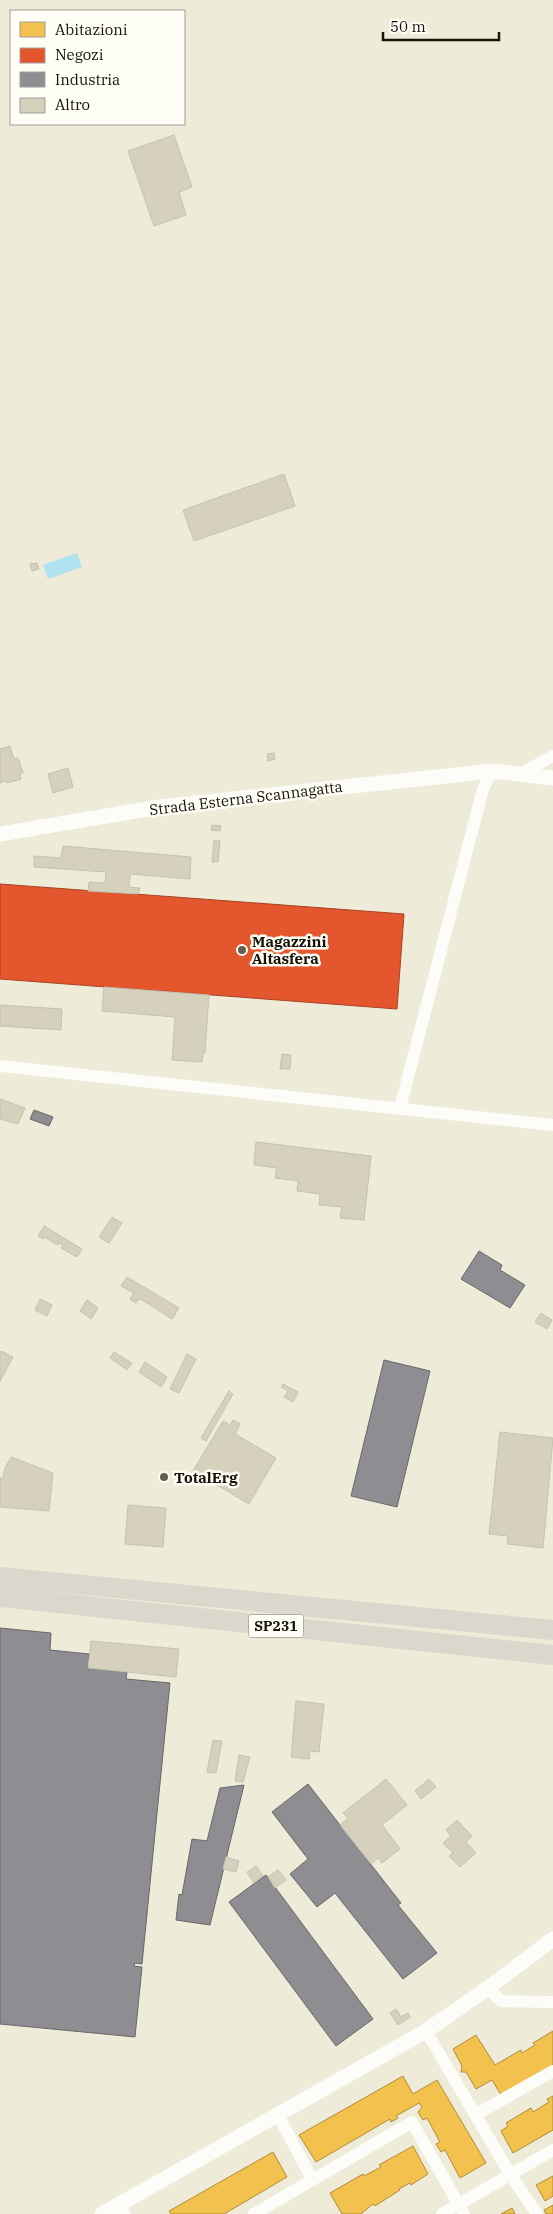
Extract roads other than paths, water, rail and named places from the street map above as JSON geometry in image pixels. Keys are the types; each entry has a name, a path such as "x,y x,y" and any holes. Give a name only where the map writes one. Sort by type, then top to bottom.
{"highway":[{"name":"SP231","path":"0,1577 553,1630"},
{"name":"SP231","path":"0,1597 553,1655"},
{"path":"530,1653 553,1666"}],"street":[{"path":"522,773 553,756"},
{"path":"400,1108 483,789 492,771"},
{"name":"Strada Esterna Scannagatta","path":"0,834 159,807 492,771 553,778"},
{"path":"0,1066 553,1125"},
{"path":"102,2214 122,2209 278,2115 426,2031 488,1988 553,1939"},
{"path":"488,1988 501,2001 553,2002"},
{"path":"426,2031 510,2174 537,2214"},
{"path":"475,2115 553,2071"},
{"path":"278,2115 312,2179"},
{"path":"254,2214 412,2122 461,2209"},
{"path":"442,2214 461,2209 510,2174 553,2150"}],"water":[{"path":"77,553 82,567 48,579 43,565"}],"place":[{"name":"Magazzini Altasfera","path":"242,950"},
{"name":"TotalErg","path":"164,1477"}]}
